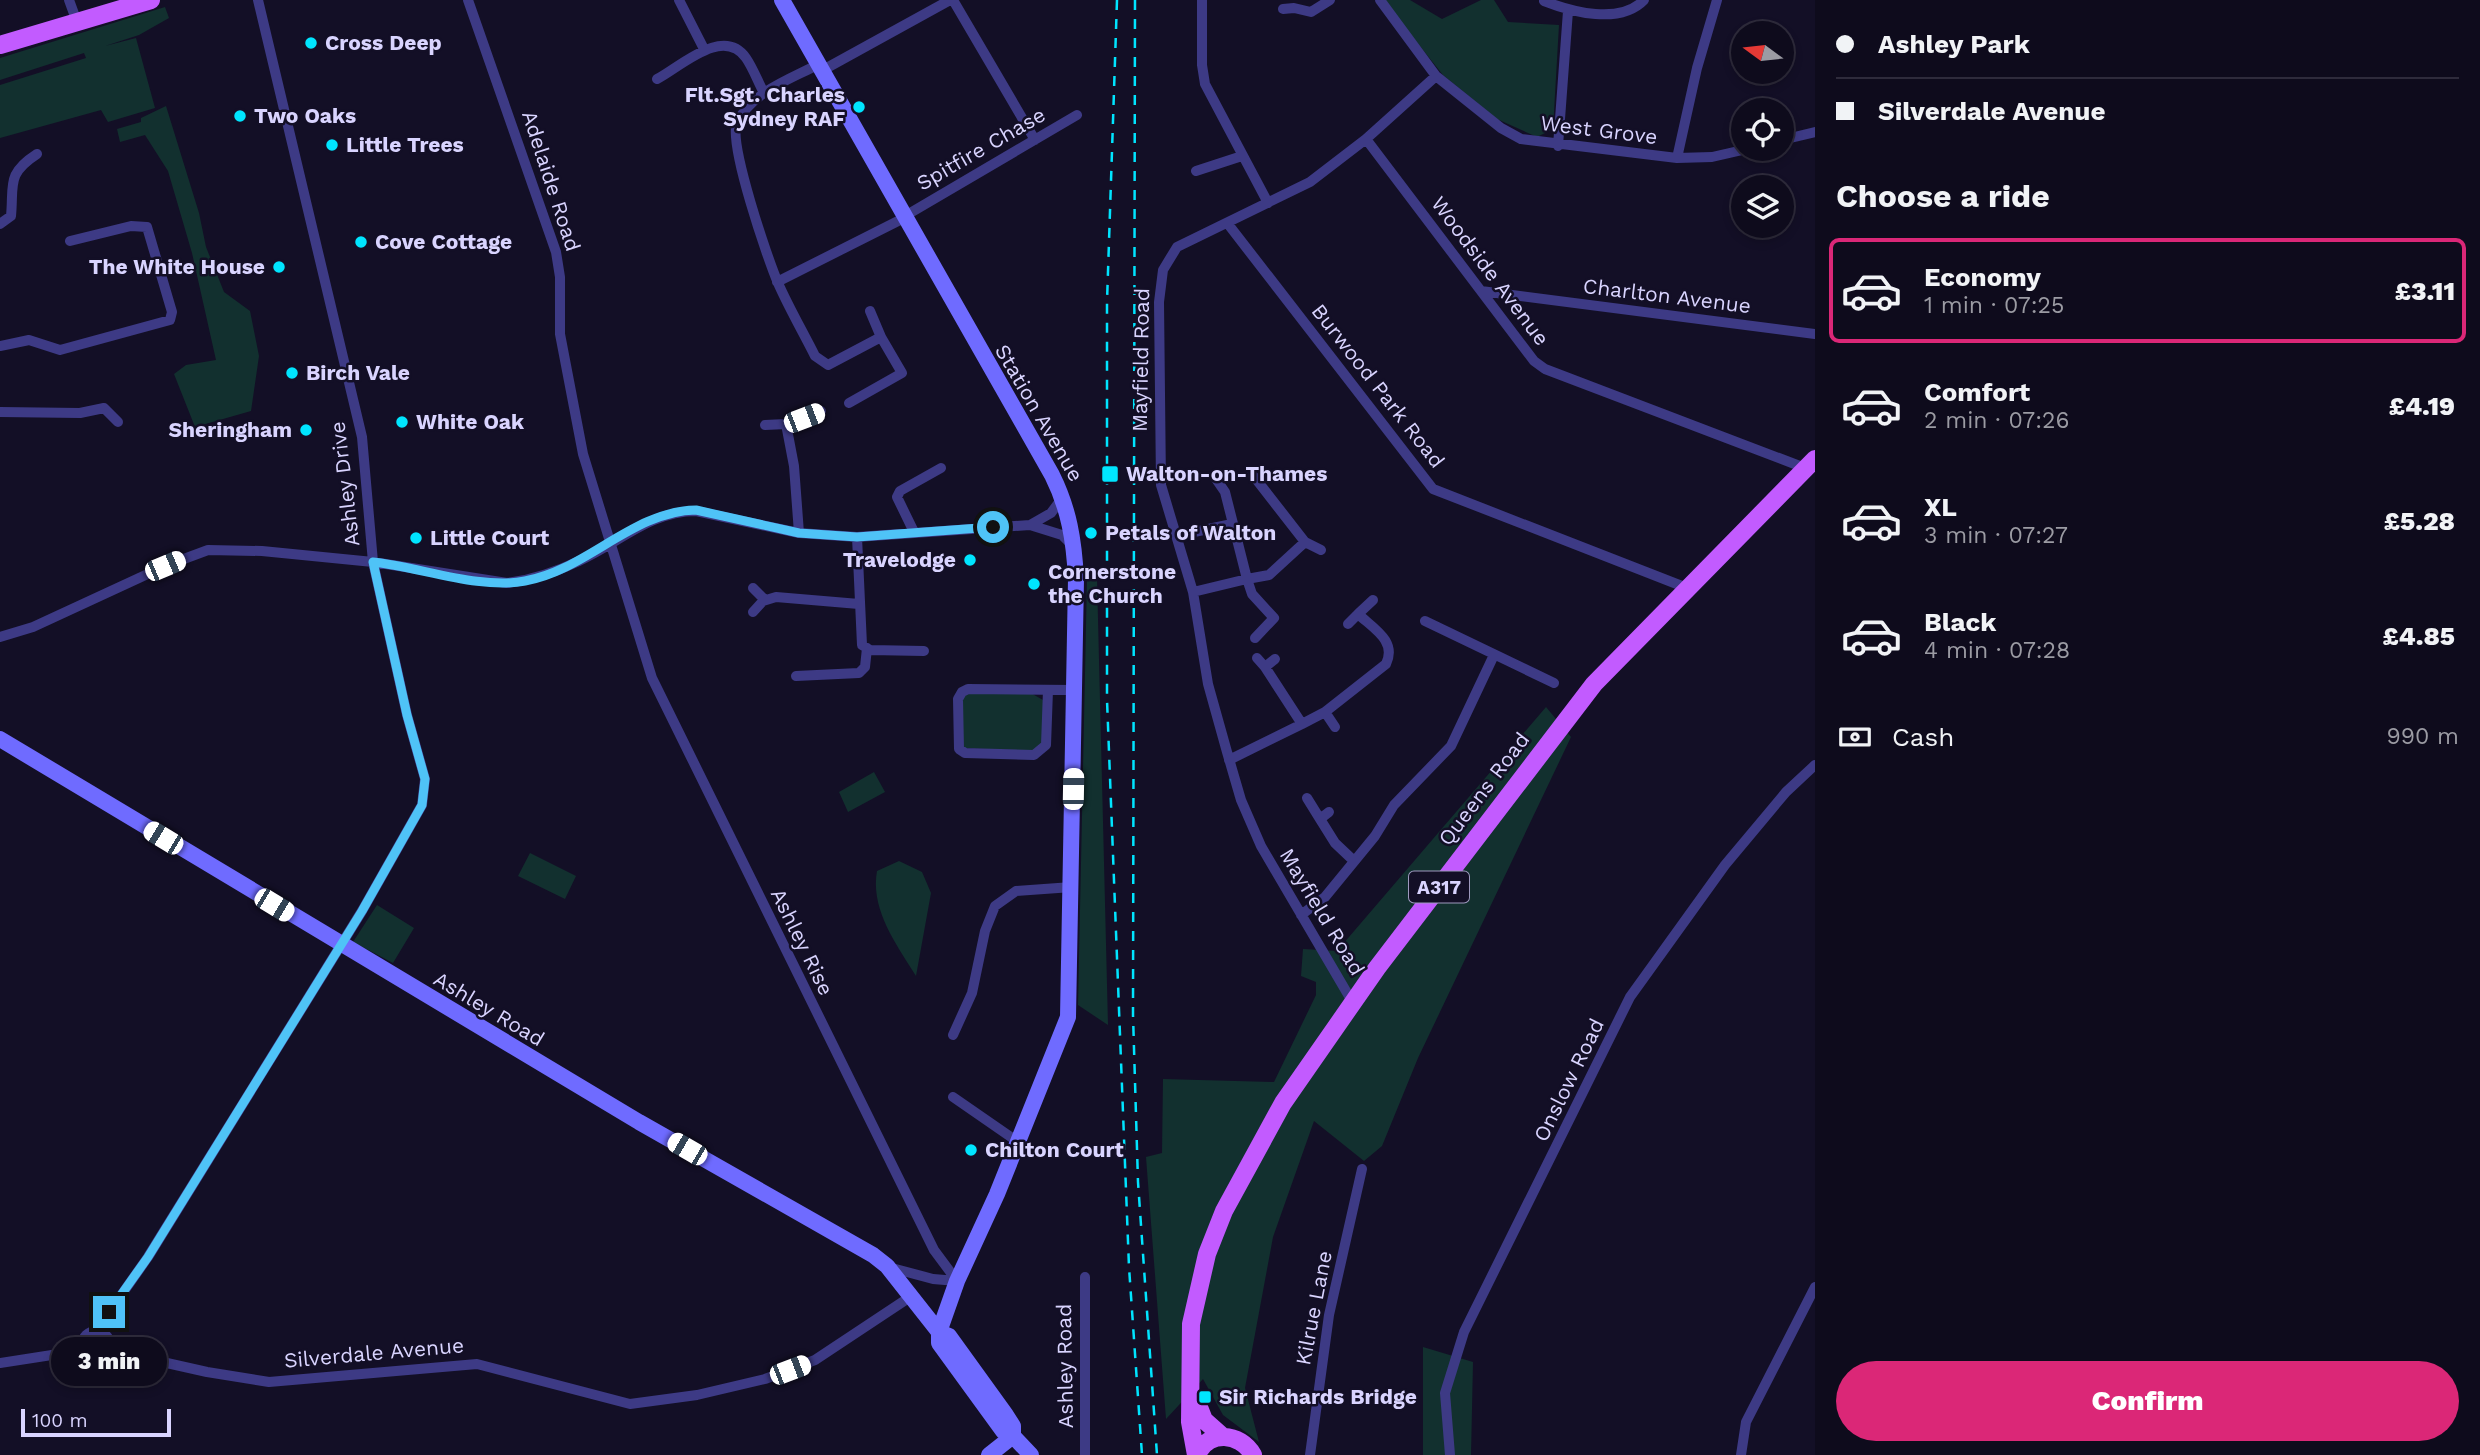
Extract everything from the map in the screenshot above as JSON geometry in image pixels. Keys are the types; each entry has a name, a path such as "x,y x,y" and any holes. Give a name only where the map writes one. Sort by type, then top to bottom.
{"main road":[{"path":"0,45 151,0"},
{"name":"Queens Road","path":"1197,1455 1190,1422 1191,1324 1203,1267 1218,1224 1283,1103 1400,936 1594,684 1810,463"},
{"name":"Queens Road","path":"1192,1387 1204,1420 1222,1436"},
{"path":"1197,1455 1206,1443 1222,1436 1240,1441 1253,1455"}],"street":[{"path":"69,0 77,22"},
{"name":"Ashley Drive","path":"258,0 362,437 373,562 407,715 425,779 422,805 341,946"},
{"name":"Adelaide Road","path":"468,0 556,252 560,277 560,334 566,369 583,454 611,543"},
{"path":"679,0 704,50"},
{"path":"881,337 834,363 828,365 819,361 778,282 743,174 734,133 747,108 764,93 821,67 951,0 1035,140"},
{"path":"1202,0 1202,65 1205,84 1268,203"},
{"path":"1283,9 1294,8 1311,12 1330,0"},
{"path":"1544,1 1568,10 1620,13 1632,10 1644,0"},
{"path":"1677,158 1697,68 1717,0"},
{"name":"Station Avenue","path":"787,1 821,67 1063,496 1075,548 1068,1017 1018,1142 957,1281 939,1332"},
{"name":"West Grove","path":"1384,2 1436,76 1511,134 1531,142 1558,146 1677,158 1712,157 1731,153"},
{"path":"1558,146 1568,10"},
{"path":"657,79 704,50 739,50 764,93"},
{"name":"Mayfield Road","path":"1353,1003 1261,846 1241,800 1229,760 1208,684 1192,592 1167,509 1159,470 1159,302 1164,270 1172,253 1197,236 1310,182 1366,139 1436,76"},
{"name":"Spitfire Chase","path":"778,282 905,216 1077,115"},
{"path":"1794,137 1815,132"},
{"name":"Woodside Avenue","path":"1366,139 1534,361 1545,369 1810,463"},
{"path":"0,224 11,216 9,194 13,178 20,167 37,154"},
{"path":"1196,171 1242,156"},
{"name":"Burwood Park Road","path":"1228,223 1433,489 1687,588"},
{"path":"0,346 29,340 60,351 170,320 172,312 147,227 131,226 69,241"},
{"name":"Charlton Avenue","path":"1481,291 1815,334"},
{"path":"1495,310 1514,297"},
{"path":"849,402 902,373 881,337 870,311"},
{"path":"0,412 80,413 104,408 118,422"},
{"path":"765,425 786,424 821,411"},
{"path":"786,424 794,466 799,533"},
{"path":"914,532 897,497 900,491 941,468"},
{"path":"1252,474 1305,542 1321,550"},
{"path":"1214,476 1225,492 1252,594 1274,618 1255,638"},
{"path":"1030,525 1051,513 1063,496"},
{"path":"0,637 33,627 165,566 208,550 262,551 373,562 507,583 528,581 580,561 643,524 681,511 696,510 799,533 857,537 1030,525 1062,535 1075,548"},
{"path":"1194,533 1232,524"},
{"path":"857,537 862,645 867,648 924,651"},
{"path":"1192,592 1269,575 1305,542"},
{"name":"Ashley Rise","path":"611,543 652,678 934,1250 957,1281"},
{"path":"753,588 765,600"},
{"path":"753,612 765,600 776,597 859,604"},
{"path":"1348,624 1373,600"},
{"path":"1229,760 1325,712 1387,664 1391,654 1390,644 1359,614"},
{"path":"1425,621 1554,683"},
{"path":"796,676 859,673 865,667 867,648"},
{"path":"1301,915 1325,897 1375,836 1394,805 1451,746 1494,655"},
{"path":"1275,659 1261,662 1302,724"},
{"path":"1048,690 1045,745 1041,752 1034,755 965,753 959,749 958,699 962,692 968,689 1074,690"},
{"path":"1325,712 1335,727"},
{"name":"Ashley Road","path":"0,739 341,946 639,1122 854,1243 887,1266 939,1332 939,1343 1003,1431 1013,1436 1031,1455"},
{"name":"Onslow Road","path":"1450,1455 1445,1393 1464,1332 1630,998 1724,865 1786,792 1815,765"},
{"path":"1307,798 1335,843 1354,861"},
{"path":"1320,819 1329,812"},
{"path":"953,1035 972,993 985,931 995,906 1016,891 1072,887"},
{"path":"96,1331 108,1337 109,1350 99,1358 90,1357 84,1350 85,1337 96,1331 148,1257 341,946"},
{"path":"953,1097 1018,1142"},
{"name":"Kilrue Lane","path":"1310,1455 1329,1315 1362,1169"},
{"path":"887,1266 933,1279 957,1281"},
{"name":"Ashley Road","path":"1085,1277 1085,1455"},
{"path":"1741,1455 1746,1422 1815,1287"},
{"name":"Silverdale Avenue","path":"109,1350 270,1382 477,1364 630,1404 697,1395 765,1379 803,1365 816,1360 910,1297"},
{"path":"0,1363 84,1350"},
{"path":"989,1455 1013,1436"}],"green space":[{"path":"1383,0 1410,0 1442,19 1481,0 1494,0 1508,22 1559,25 1553,129 1537,137 1497,119 1443,75"},
{"path":"165,7 169,18 139,35 105,46 136,38 155,108 108,122 101,110 0,138 0,85 86,58 84,53 0,80 0,58"},
{"path":"166,106 199,213 206,247 224,292 250,311 259,356 251,411 195,427 174,374 186,365 216,360 192,253 168,171 145,135 120,142 117,129 141,122 141,118"},
{"path":"1087,578 1097,578 1108,1025 1078,1005"},
{"path":"1029,692 1043,700 1043,744 1037,751 962,748 964,694"},
{"path":"1546,707 1571,737 1418,1058 1382,1146 1364,1161 1314,1121 1273,1237 1245,1388 1259,1442 1223,1415 1203,1379 1166,1419 1146,1157 1162,1153 1163,1079 1274,1082 1316,995 1316,982 1301,976 1303,949 1337,951"},
{"path":"874,772 885,792 848,812 839,792"},
{"path":"530,853 576,876 565,899 518,876"},
{"path":"899,861 922,872 931,893 916,976 893,939 877,900 877,871"},
{"path":"377,905 414,928 393,963 353,942"},
{"path":"1423,1347 1473,1362 1471,1455 1423,1455"}],"railway":[{"path":"1117,0 1107,302 1107,700 1129,1267 1142,1455"},
{"path":"1135,0 1133,1015 1138,1182 1157,1455"}],"place":[{"name":"Cross Deep","path":"311,43"},
{"name":"Flt.Sgt. Charles Sydney RAF","path":"859,107"},
{"name":"Two Oaks","path":"240,116"},
{"name":"Little Trees","path":"332,145"},
{"name":"Cove Cottage","path":"361,242"},
{"name":"The White House","path":"279,267"},
{"name":"Birch Vale","path":"292,373"},
{"name":"White Oak","path":"402,422"},
{"name":"Sheringham","path":"306,430"},
{"name":"Walton-on-Thames","path":"1110,474"},
{"name":"Petals of Walton","path":"1091,533"},
{"name":"Little Court","path":"416,538"},
{"name":"Travelodge","path":"970,560"},
{"name":"Cornerstone the Church","path":"1034,584"},
{"name":"Chilton Court","path":"971,1150"},
{"name":"Sir Richards Bridge","path":"1205,1397"}],"route":[{"path":"109,1312 148,1257 341,946 422,805 425,779 407,715 373,562 507,583 528,581 580,561 664,514 696,510 775,529 857,537 993,527"}]}
